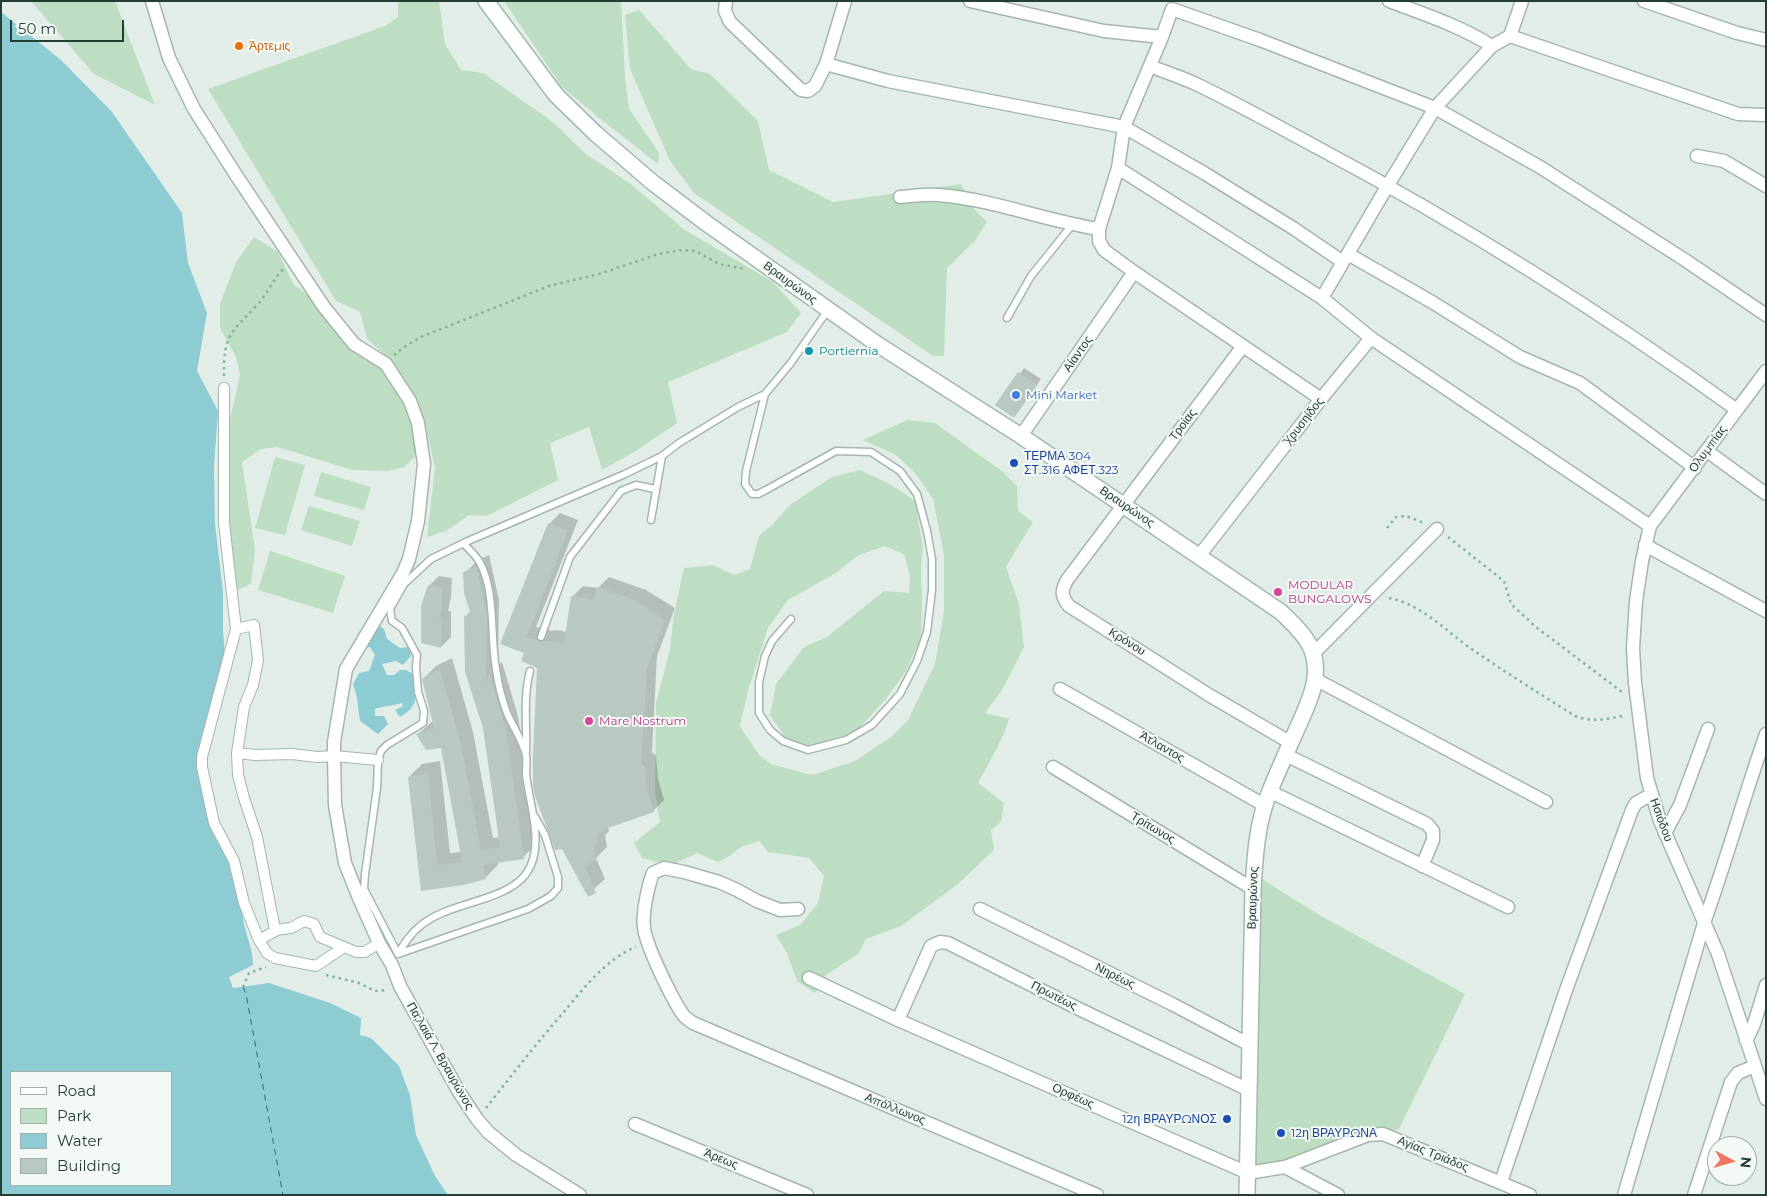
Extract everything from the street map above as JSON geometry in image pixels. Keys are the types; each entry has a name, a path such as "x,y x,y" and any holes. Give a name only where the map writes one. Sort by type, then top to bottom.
{"main road":[{"name":"Βραυρώνος","path":"486,1 556,94 595,134 652,182 828,310 928,378 1021,436 1281,612 1298,628 1309,644 1313,654 1315,679 1310,698 1267,798 1256,851 1253,889 1247,1195"}],"street":[{"path":"152,1 168,58 194,109 324,307 354,344 386,364"},
{"path":"726,1 725,11 730,22 801,90 808,91 815,86 826,64 845,1"},
{"path":"970,1 1104,31 1162,37"},
{"path":"1389,1 1437,19 1492,46"},
{"path":"1322,298 1435,108 1492,46 1510,36 1522,1"},
{"path":"1644,1 1737,33 1766,40"},
{"path":"1321,399 1134,272 1104,250 1099,241 1099,229 1118,168 1124,127 1172,9 1260,40 1435,108 1540,167 1685,260 1766,315"},
{"path":"1510,36 1738,114 1766,115"},
{"path":"826,64 888,82 1124,127 1345,258 1432,302 1520,357 1580,383 1695,468"},
{"path":"1150,66 1195,83 1388,185 1496,249 1584,305 1656,352 1737,410"},
{"path":"1697,156 1724,162 1766,186"},
{"path":"1118,168 1322,298 1371,338 1650,526"},
{"path":"900,197 938,195 1002,206 1072,225 1099,229"},
{"name":"Αίαντος","path":"1021,436 1134,272"},
{"name":"Χρυσηίδος","path":"1198,556 1371,338"},
{"name":"Τροίας","path":"1123,504 1243,346"},
{"name":"Πα;λαιά Λ. Βραυρώνος","path":"386,364 410,401 418,423 424,464 423,484 410,559 346,669 334,742 335,805 345,863 358,898 380,944 393,957 392,965 400,986 459,1092 477,1119 488,1132 516,1155 580,1195"},
{"name":"Ολυμπίας","path":"1650,526 1766,371"},
{"path":"224,388 224,523 236,629 202,757 202,767 214,823 234,861 244,903 259,940 267,953 275,958 316,966 344,947"},
{"path":"1707,451 1766,494"},
{"name":"Κρόνου","path":"1123,504 1066,580 1061,590 1063,599 1069,606 1209,695 1288,749"},
{"name":"Ησιόδου","path":"1650,526 1636,601 1633,648 1638,712 1647,778 1665,833 1718,954 1766,1098"},
{"path":"1313,654 1365,599 1437,529"},
{"path":"1645,546 1766,611"},
{"path":"236,629 254,625 258,660 254,686 244,707 237,753 238,775 257,837 275,930 277,930"},
{"path":"1315,679 1546,802"},
{"name":"Άτλαντος","path":"1060,689 1267,798 1508,906"},
{"path":"1665,833 1680,805 1708,729"},
{"path":"1624,1195 1704,923 1766,734"},
{"path":"1288,749 1427,824 1433,831 1433,840 1422,866"},
{"path":"237,753 255,755 292,754 317,757 334,756 378,760"},
{"name":"Τρίτωνος","path":"1053,767 1253,889"},
{"path":"1501,1182 1566,990 1632,810 1636,803 1652,794"},
{"path":"647,942 643,925 649,883 653,873 664,868 719,882 780,910 798,908"},
{"name":"Νηρέως","path":"980,909 1172,1004 1250,1045"},
{"path":"259,940 277,930 291,928 304,921 314,924 320,937 356,952 365,952 380,944"},
{"name":"Απόλλωνος","path":"647,942 684,1016 693,1023 1097,1195"},
{"name":"Πρωτέως","path":"898,1020 931,946 940,942 948,944 1249,1090"},
{"name":"Ορφέως","path":"809,978 898,1020 1248,1173"},
{"path":"1746,1041 1754,1024 1766,984"},
{"path":"1694,1195 1731,1082 1738,1073 1755,1066"},
{"name":"Άρεως","path":"635,1124 807,1195"},
{"name":"Αγίας Τριάδος","path":"1248,1173 1285,1167 1368,1135 1383,1134 1530,1195"},
{"path":"1285,1167 1338,1195"}],"lane":[{"path":"1007,318 1030,276 1072,225"},
{"path":"393,957 364,889 377,788 378,760 381,751 387,745 423,723 424,711 418,692 417,654 402,628 392,621 390,609 404,584 431,559 662,456 679,442 738,407 765,394 790,364 828,310"},
{"path":"765,394 746,470 745,484 752,494 758,494 766,490 836,450 871,452 900,471 917,494 932,559 932,590 926,632 917,661 900,694 872,725 846,740 808,750 783,741 770,730 759,713 759,682 765,656 772,641 791,619"},
{"path":"650,520 662,456"},
{"path":"541,637 570,556 621,491 636,485 655,489"},
{"path":"464,544 478,560 484,573 489,597 496,670 507,712 526,755"},
{"path":"393,957 420,926 437,915 515,886 527,872 535,856 536,838 526,773 526,697 530,671"},
{"path":"393,957 528,909 551,896 558,888 558,877 546,835 532,813"}],"path":[{"path":"386,364 407,345 549,286 599,274 658,254 682,250 696,251 720,264 736,268 749,270 765,265"},
{"path":"224,388 224,359 227,341 234,328 257,305 266,294 273,280 292,259"},
{"path":"1365,599 1395,599 1420,610 1476,652 1575,716 1586,720 1597,720 1638,712 1620,689 1536,627 1512,604 1504,581 1437,529 1406,516 1396,517 1387,528"},
{"path":"477,1119 532,1049 595,977 630,949 647,942"},
{"path":"243,987 249,973 268,966 275,958"},
{"path":"316,966 323,974 359,983 376,991 400,986"}],"green space":[{"path":"31,1 115,1 155,105 94,74"},
{"path":"398,1 439,1 445,44 461,70 483,73 553,122 586,154 632,185 685,230 773,282 801,313 787,332 668,382 677,423 639,449 602,470 589,427 550,443 558,480 487,516 469,515 446,531 427,537 435,467 425,423 410,390 383,353 367,339 360,312 336,301 208,89 385,26 398,17"},
{"path":"504,1 621,1 625,77 629,109 659,153 658,164 562,87"},
{"path":"639,10 691,69 710,74 758,121 769,170 833,202 961,184 972,207 987,222 974,242 947,268 944,356 933,356 694,193 670,161 630,69 625,15"},
{"path":"254,237 278,252 294,285 359,343 384,370 408,405 414,426 417,455 404,467 389,471 353,470 277,447 261,449 242,462 255,550 251,584 238,590 226,572 219,516 219,468 240,375 236,357 220,328 220,304 236,262"},
{"path":"907,420 935,423 1003,472 1017,486 1018,511 1033,522 1006,567 1019,604 1024,647 1002,690 985,713 1009,719 999,744 978,783 1004,803 1001,822 991,830 994,850 958,884 901,926 866,939 858,954 826,975 815,993 797,981 787,953 776,935 800,925 818,903 824,876 809,858 768,852 759,841 741,847 718,862 697,853 672,865 642,858 634,843 660,822 655,792 656,703 670,649 673,619 684,568 713,565 734,575 750,569 759,536 791,504 832,477 860,470 888,483 915,501 923,548 921,568 921,638 906,671 886,699 861,726 835,741 810,746 785,737 770,715 776,684 804,647 827,637 884,591 909,593 910,576 904,554 884,546 857,556 836,573 788,600 768,628 748,691 740,726 759,755 771,764 812,775 855,761 891,737 908,720 935,664 944,611 944,555 933,499 915,473 896,455 863,440"},
{"path":"275,457 305,465 285,535 255,528"},
{"path":"321,472 371,487 364,510 314,496"},
{"path":"309,506 360,521 352,546 301,530"},
{"path":"270,551 345,576 333,613 258,590"},
{"path":"1254,874 1321,916 1465,994 1399,1129 1248,1173"}],"water":[{"path":"1,12 61,60 112,112 182,213 188,263 207,313 197,371 218,411 214,466 215,524 223,592 225,657 217,680 210,720 198,762 212,833 223,841 235,871 244,924 252,953 253,965 229,977 233,988 269,983 330,1003 361,1018 360,1035 371,1038 399,1066 410,1095 416,1135 435,1176 448,1195 1,1195"},
{"path":"379,626 384,629 387,639 400,648 409,647 411,656 403,665 396,661 382,664 387,675 394,675 400,670 406,670 413,674 416,699 407,713 400,717 395,710 403,706 402,703 375,709 375,716 384,716 388,724 378,734 360,721 353,684 359,673 369,671 375,655 370,647 363,648 371,630"}],"building":[{"name":"Mini Market","path":"1018,372 1037,385 1014,418 995,405"},
{"name":"Mare Nostrum","path":"548,523 568,531 526,638 540,642 564,643 571,596 594,600 597,587 635,600 665,620 647,668 641,763 645,767 647,790 654,812 608,828 596,836 599,842 594,846 596,859 585,867 596,893 588,897 562,849 555,850 535,796 533,786 533,755 537,668 521,661 524,653 500,644"},
{"path":"476,567 487,614 486,682 489,673 506,730 524,859 483,865 486,879 464,885 421,891 408,777 428,773 437,865 462,862 441,748 426,750 416,734 434,728 422,679 440,669 461,745 481,850 500,847 483,728 465,672 464,616 471,615 464,593 463,572"},
{"path":"428,585 442,587 442,607 439,620 442,620 441,648 421,643 421,606"}],"ferry route":[{"path":"243,987 246,994 283,1195"}],"place":[{"name":"Άρτεμις","path":"239,46"},
{"name":"Portiernia","path":"809,351"},
{"name":"Mini Market","path":"1016,395"},
{"name":"ΤΕΡΜΑ 304 ΣΤ.316 ΑΦΕΤ.323","path":"1014,463"},
{"name":"MODULAR BUNGALOWS","path":"1278,592"},
{"name":"Mare Nostrum","path":"589,721"},
{"name":"12η ΒΡΑΥΡΩΝΟΣ","path":"1227,1119"},
{"name":"12η ΒΡΑΥΡΩΝΑ","path":"1281,1133"}]}
